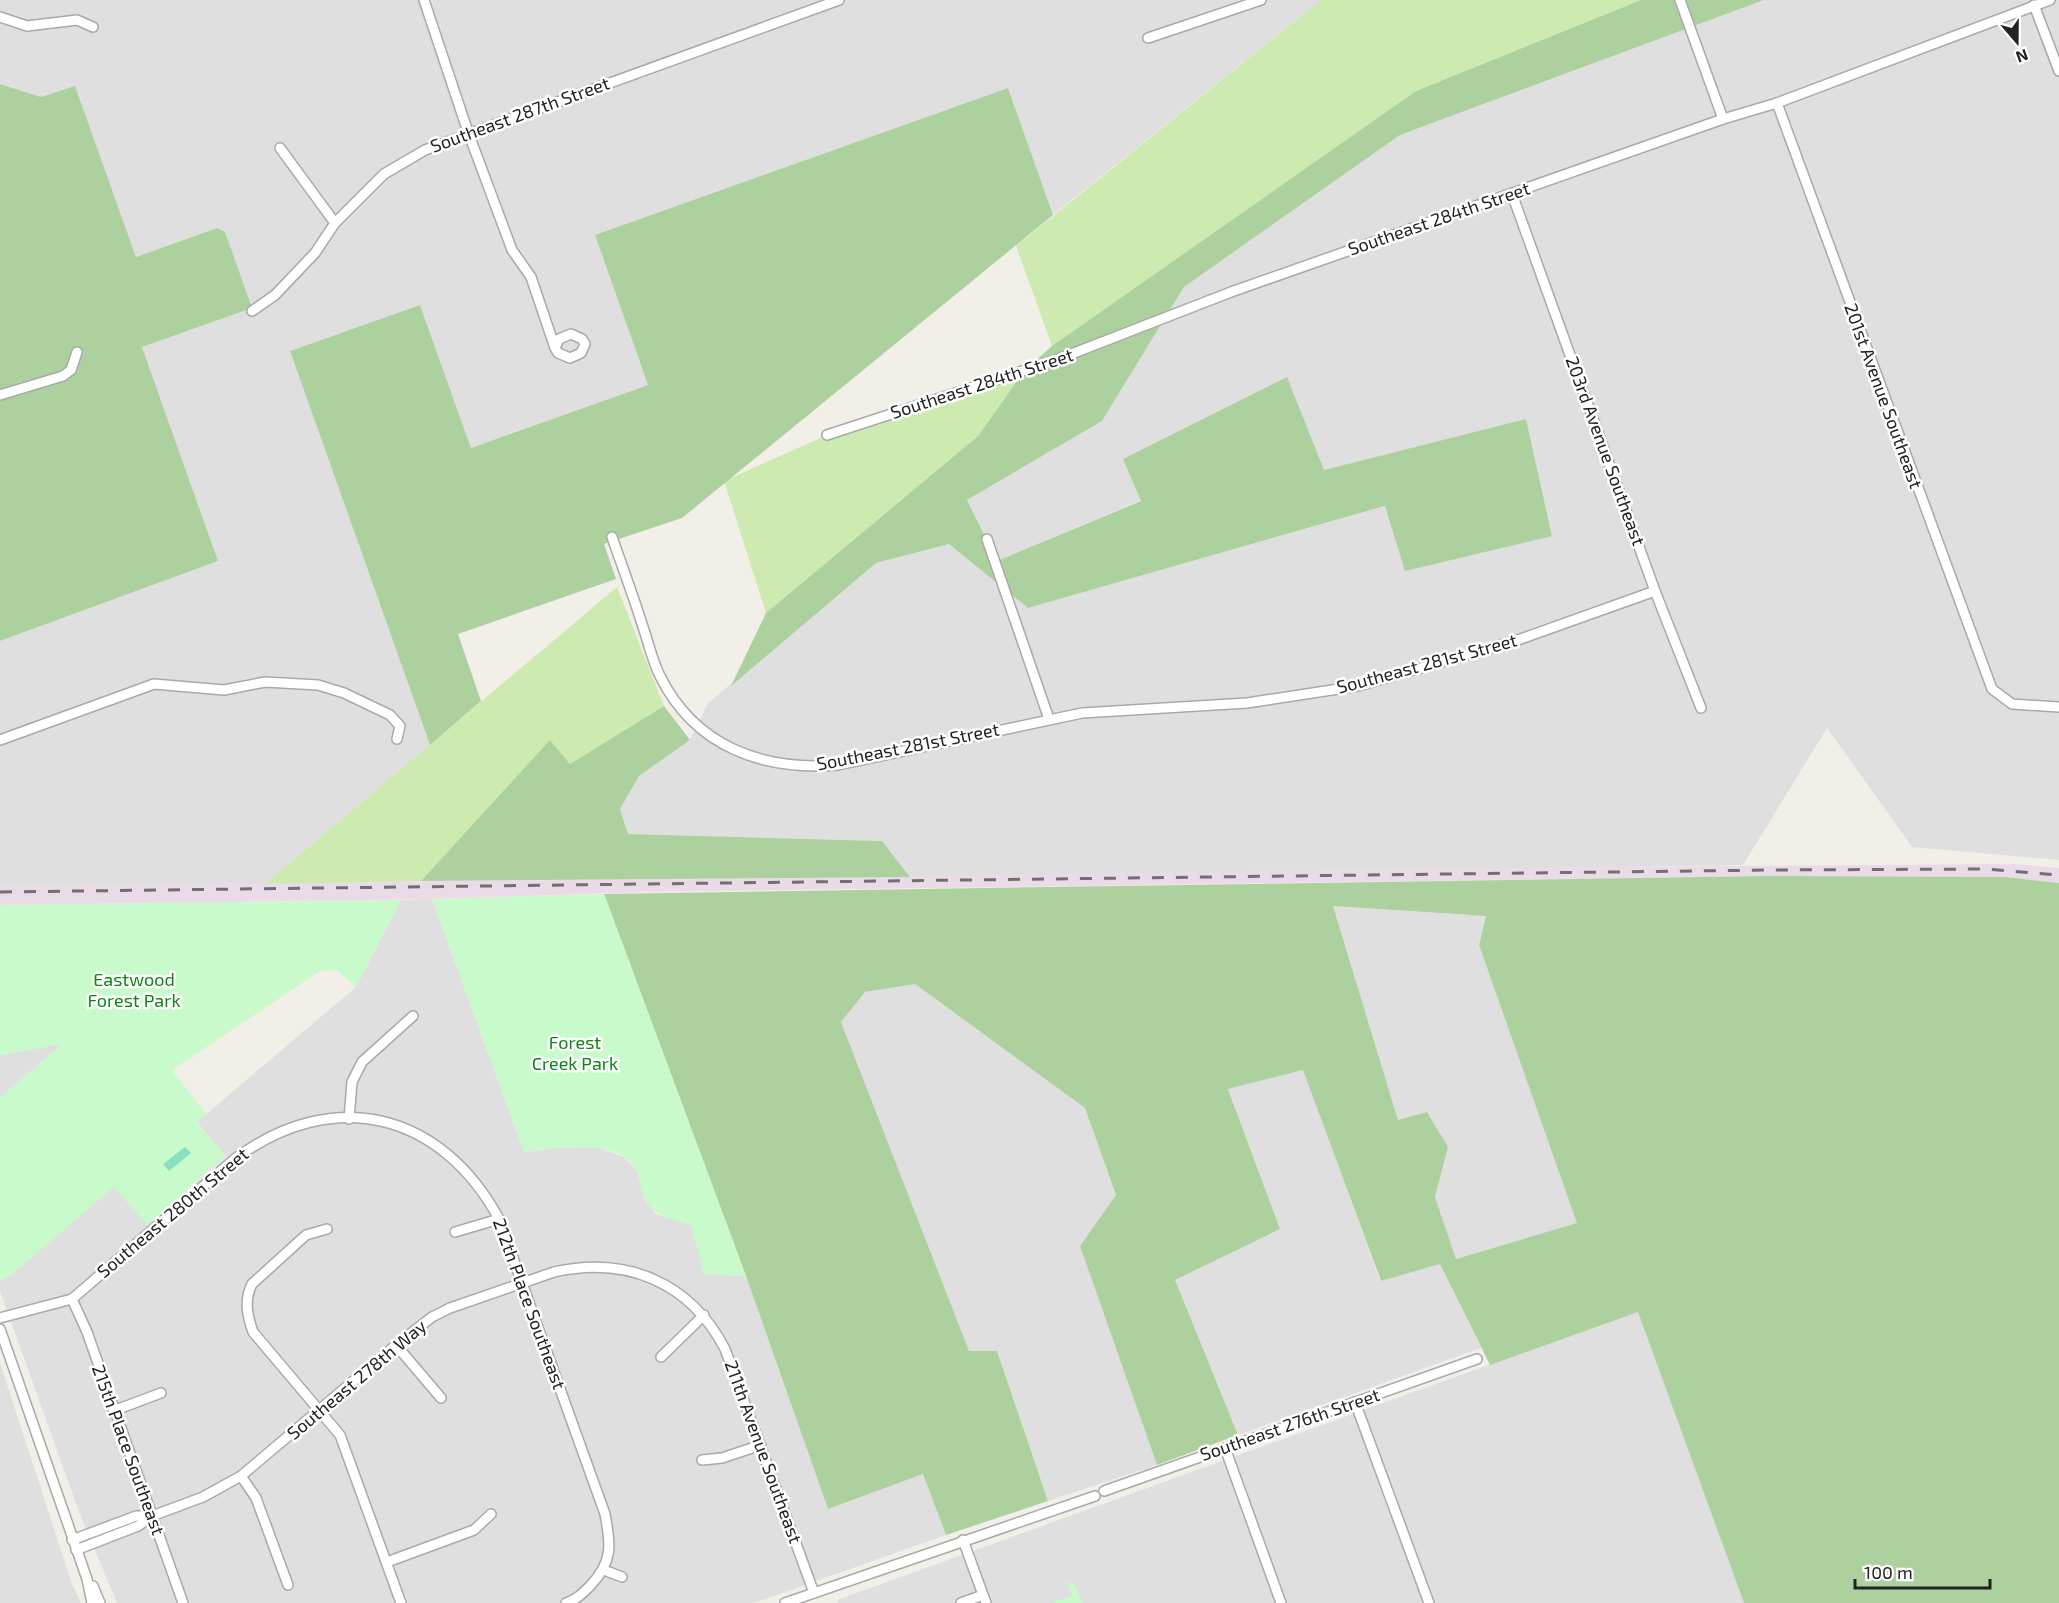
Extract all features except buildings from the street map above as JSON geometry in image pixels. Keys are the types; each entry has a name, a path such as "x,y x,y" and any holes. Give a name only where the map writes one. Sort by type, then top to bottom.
{"street":[{"path":"424,0 468,132 512,250 531,277 555,348"},
{"name":"Southeast 287th Street","path":"252,311 275,295 315,253 335,223 384,174 425,150 468,132 839,0"},
{"path":"1148,38 1261,0"},
{"path":"1680,0 1723,119"},
{"name":"Southeast 284th Street","path":"827,435 1056,360 1231,292 1723,119 1777,104 2050,0"},
{"path":"2034,5 2059,71"},
{"path":"0,17 27,26 77,20 93,27"},
{"name":"201st Avenue Southeast","path":"1777,104 1992,689 2012,704 2059,707"},
{"path":"280,148 335,223"},
{"name":"203rd Avenue Southeast","path":"1512,194 1655,591 1701,708"},
{"path":"0,395 63,376 71,370 77,360 77,352"},
{"name":"Southeast 281st Street","path":"612,537 659,675 683,712 714,740 767,762 796,766 838,765 1049,719 1101,710 1254,702 1358,686 1515,641 1655,591"},
{"path":"987,539 1049,719"},
{"path":"0,740 154,684 224,690 266,682 318,685 344,693 390,715 400,726 397,739"},
{"path":"350,1119 352,1082 362,1062 413,1016"},
{"name":"Southeast 280th Street","path":"0,1318 72,1299 236,1158 261,1140 292,1126 322,1119 350,1119"},
{"name":"212th Place Southeast","path":"350,1119 377,1120 411,1130 428,1138 474,1177 499,1219 605,1514 610,1548 604,1570"},
{"path":"455,1233 499,1219"},
{"path":"327,1229 306,1235 252,1284 248,1293 247,1305 253,1332 340,1435 401,1603"},
{"name":"Southeast 278th Way","path":"76,1550 138,1527 152,1516 203,1497 241,1476 396,1345 450,1308 521,1282 572,1268 627,1270 647,1275 673,1289 704,1316"},
{"name":"215th Place Southeast","path":"72,1299 87,1332 113,1411 183,1603"},
{"path":"661,1357 704,1316"},
{"name":"211th Avenue Southeast","path":"704,1316 725,1349 814,1593"},
{"path":"0,1329 72,1540 87,1579 100,1603"},
{"path":"396,1345 441,1398"},
{"name":"Southeast 276th Street","path":"785,1603 1477,1359"},
{"path":"113,1411 161,1393"},
{"path":"1355,1402 1429,1603"},
{"path":"702,1460 722,1458 761,1444"},
{"path":"1226,1448 1281,1603"},
{"path":"241,1476 256,1498 288,1585"},
{"path":"387,1562 474,1530 491,1514"},
{"name":"Southeast 278th Way","path":"72,1540 136,1516 152,1516"},
{"path":"961,1603 984,1599 963,1540"},
{"path":"566,1603 583,1592 604,1570 622,1577"},
{"path":"87,1579 92,1603"}],"shaded area":[{"path":"0,0 1321,0 1053,215 1008,88 595,235 648,385 471,448 420,305 290,351 430,745 265,884 73,886 0,885 0,641 218,561 142,347 251,308 225,232 217,228 136,257 75,87 41,97 0,84"},
{"path":"1764,0 2059,0 2059,860 1912,847 1827,728 1743,865 910,877 882,841 628,834 620,809 639,776 690,740 708,703 876,563 949,544 1028,608 1386,506 1552,536 1526,420 1324,470 1123,459 1141,500 997,561 967,500 1102,421 1184,287 1400,135"},
{"path":"2013,864 2059,868 2059,883 2006,877 1766,876 642,892 432,899 0,905 0,885"},
{"path":"432,899 524,1152 597,1147 624,1157 637,1170 644,1199 656,1214 691,1225 704,1274 746,1276 828,1509 923,1474 946,1535 754,1603 117,1603 79,1512 0,1291 0,1280 10,1276 114,1186 147,1225 226,1157 197,1122 356,987 401,900"},
{"path":"1333,906 1486,916 1479,945 1578,1223 1456,1259 1435,1197 1448,1147 1398,1120"},
{"path":"915,984 1085,1108 1116,1195 1080,1246 1157,1465 1048,1501 997,1351 969,1352 841,1022 865,992"},
{"path":"63,1043 0,1098 0,1055"},
{"path":"1304,1070 1380,1281 1440,1264 1481,1348 1238,1435 1174,1280 1280,1229 1228,1088"},
{"path":"1638,1311 1744,1603 838,1603 837,1600"},
{"path":"0,1363 72,1584 81,1603 0,1603"}],"green space":[{"path":"1321,0 1641,0 1416,91 1052,346 1016,246"},
{"path":"1641,0 1764,0 1400,135 1184,287 1102,421 967,500 997,561 1141,501 1123,459 1287,377 1324,470 1526,419 1552,536 1405,571 1385,506 1028,608 949,544 876,563 731,686 766,613 978,436 1024,371 1052,346 1416,91"},
{"path":"0,84 41,97 75,86 136,257 217,228 225,232 252,308 142,347 218,561 0,641"},
{"path":"1008,88 1053,215 682,518 604,544 616,579 458,634 481,701 430,745 290,351 420,305 471,448 648,385 595,235"},
{"path":"1024,371 978,436 766,613 724,481 827,435"},
{"path":"617,587 664,706 570,764 550,741 421,881 265,884"},
{"path":"664,706 690,740 639,776 620,809 628,834 882,841 910,877 421,881 550,740 570,764"},
{"path":"1766,876 2006,877 2059,883 2059,1603 1744,1603 1638,1312 1490,1365 1440,1264 1381,1281 1303,1070 1228,1089 1280,1229 1175,1280 1238,1435 1157,1465 1080,1246 1116,1195 1085,1108 915,984 865,992 841,1022 969,1351 997,1351 1048,1501 946,1535 923,1474 828,1509 746,1276 604,894","holes":["1333,906 1486,916 1479,945 1577,1223 1456,1259 1435,1197 1448,1147 1427,1112 1398,1120"]},
{"name":"Forest Creek Park","path":"604,894 746,1276 704,1274 691,1225 664,1216 653,1209 643,1195 637,1171 629,1160 617,1153 586,1147 524,1152 432,899"},
{"name":"Eastwood Forest Park","path":"401,900 356,987 337,970 320,971 172,1070 206,1114 197,1123 226,1156 147,1225 114,1187 10,1276 0,1280 0,1098 62,1044 0,1055 0,905"},
{"path":"185,1147 191,1153 169,1171 163,1164"},
{"path":"1067,1581 1076,1586 1082,1603 1052,1603 1072,1596"}],"railway":[{"path":"0,892 1771,870 1985,869 2059,875"}]}
